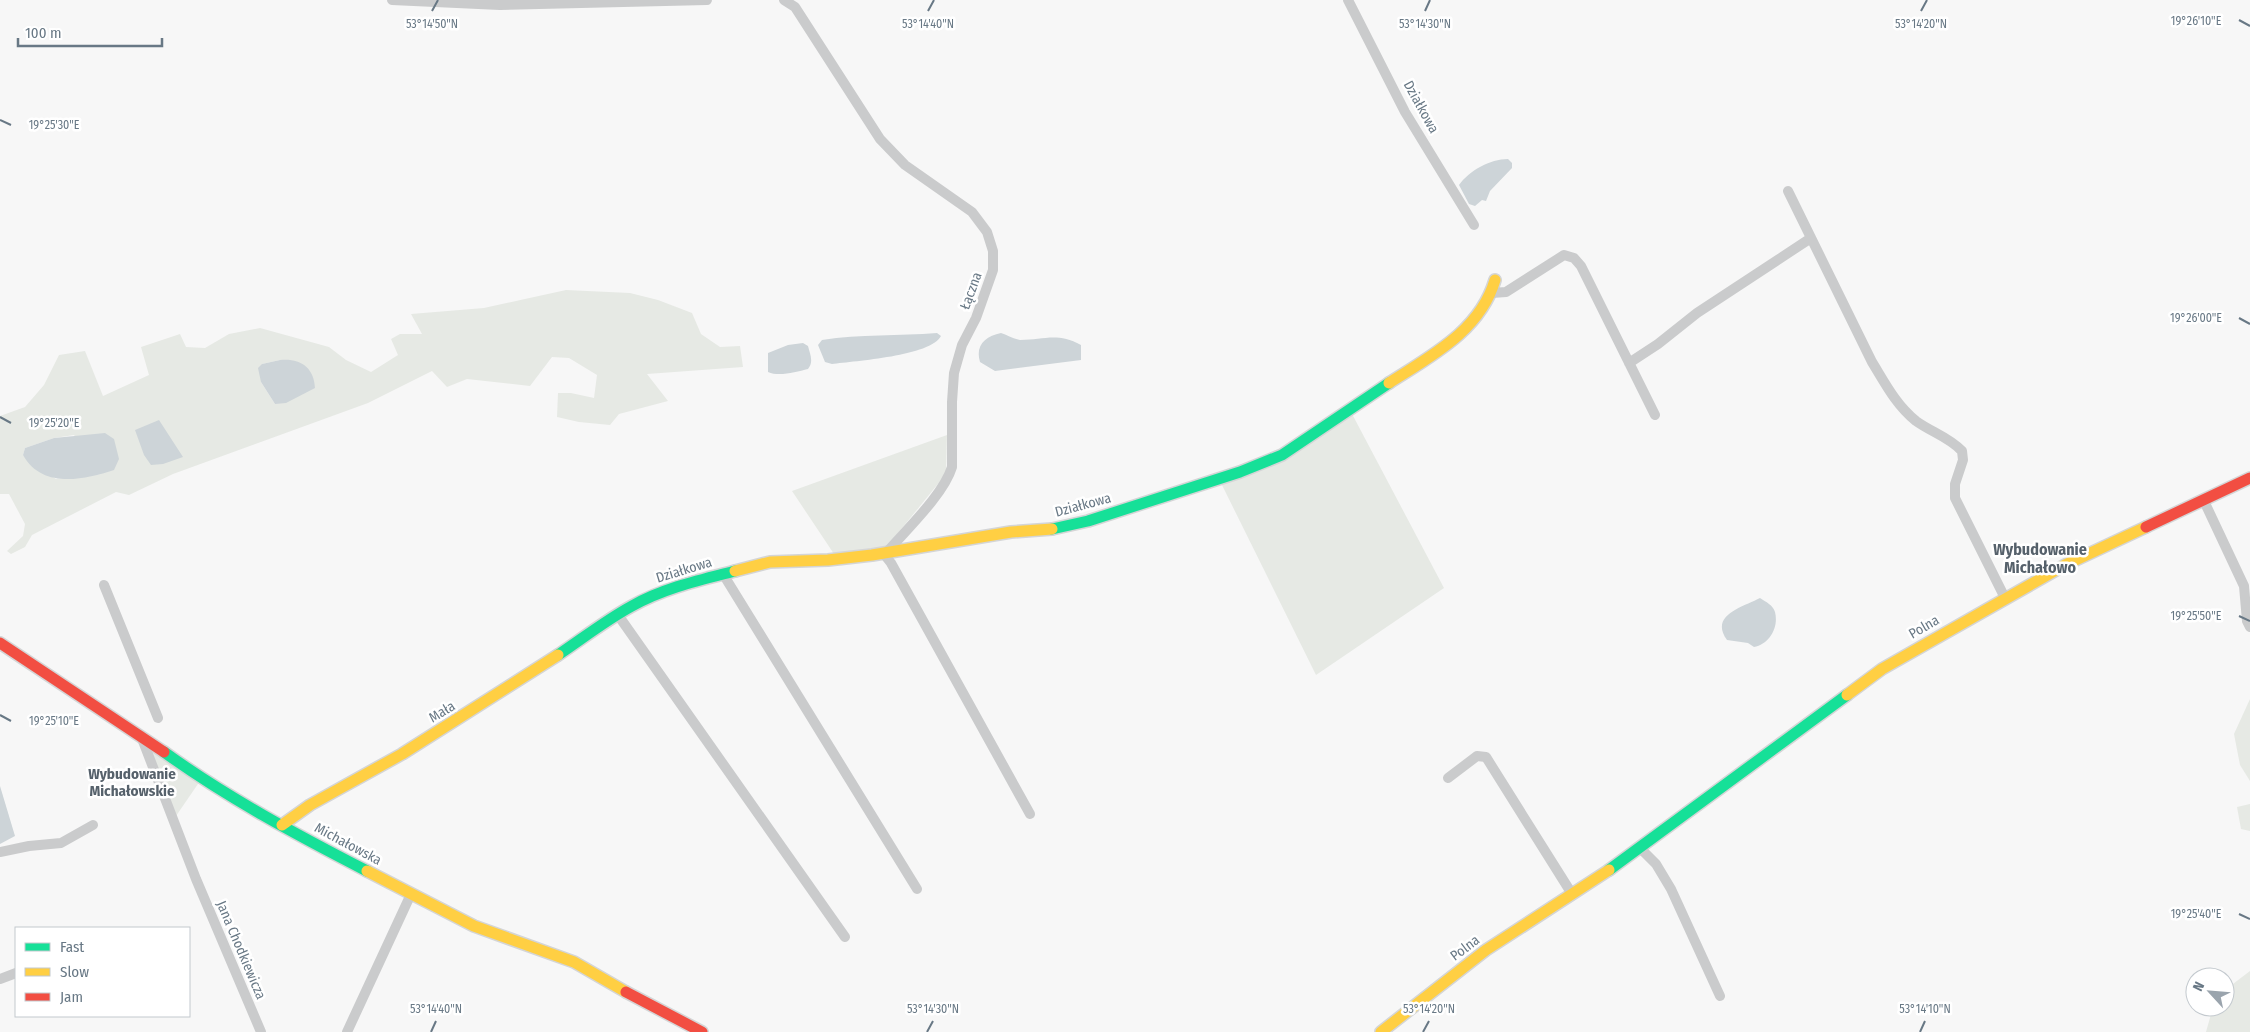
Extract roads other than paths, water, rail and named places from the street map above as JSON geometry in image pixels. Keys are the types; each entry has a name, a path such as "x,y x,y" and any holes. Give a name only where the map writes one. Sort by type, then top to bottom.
{"street":[{"path":"392,0 500,5 707,0"},
{"name":"Działkowa","path":"1348,0 1404,112 1474,225"},
{"name":"Łączna","path":"786,1 795,7 880,139 905,165 972,212 987,232 993,251 993,270 976,318 962,345 954,373 952,457 949,476 942,488 885,553"},
{"path":"1788,191 1872,362 1897,403 1917,421 1939,432 1962,450 1963,460 1954,484 1956,503 2005,598"},
{"path":"1629,362 1658,344 1697,313 1811,238"},
{"path":"1492,293 1506,292 1564,255 1574,258 1581,266 1655,415"},
{"name":"Działkowa","path":"616,616 656,594 770,562 832,560 1011,532 1058,528 1088,521 1240,472 1282,455 1453,340 1471,323 1492,293 1495,280"},
{"name":"Polna","path":"1381,1032 1486,950 1640,848 1882,669 2005,598 2081,557 2250,478"},
{"path":"2204,501 2244,586 2247,621 2250,627"},
{"path":"885,553 1030,814"},
{"path":"723,574 917,889"},
{"path":"104,585 158,718"},
{"path":"616,616 845,937"},
{"name":"Mała","path":"282,825 301,809 375,770 487,702 616,616"},
{"name":"Michałowska","path":"0,643 141,736 201,779 282,825 474,926 574,962 653,1008 702,1032"},
{"name":"Jana Chodkiewicza","path":"141,736 196,879 258,1031"},
{"path":"1448,778 1477,756 1486,757 1572,894"},
{"path":"0,852 29,846 61,843 93,825"},
{"path":"1640,848 1656,864 1671,889 1720,996"},
{"path":"347,1032 410,894"},
{"path":"0,979 15,974"}],"district":[{"name":"Wybudowanie Michałowo","path":"2040,558"},
{"name":"Wybudowanie Michałowskie","path":"132,782"}]}
